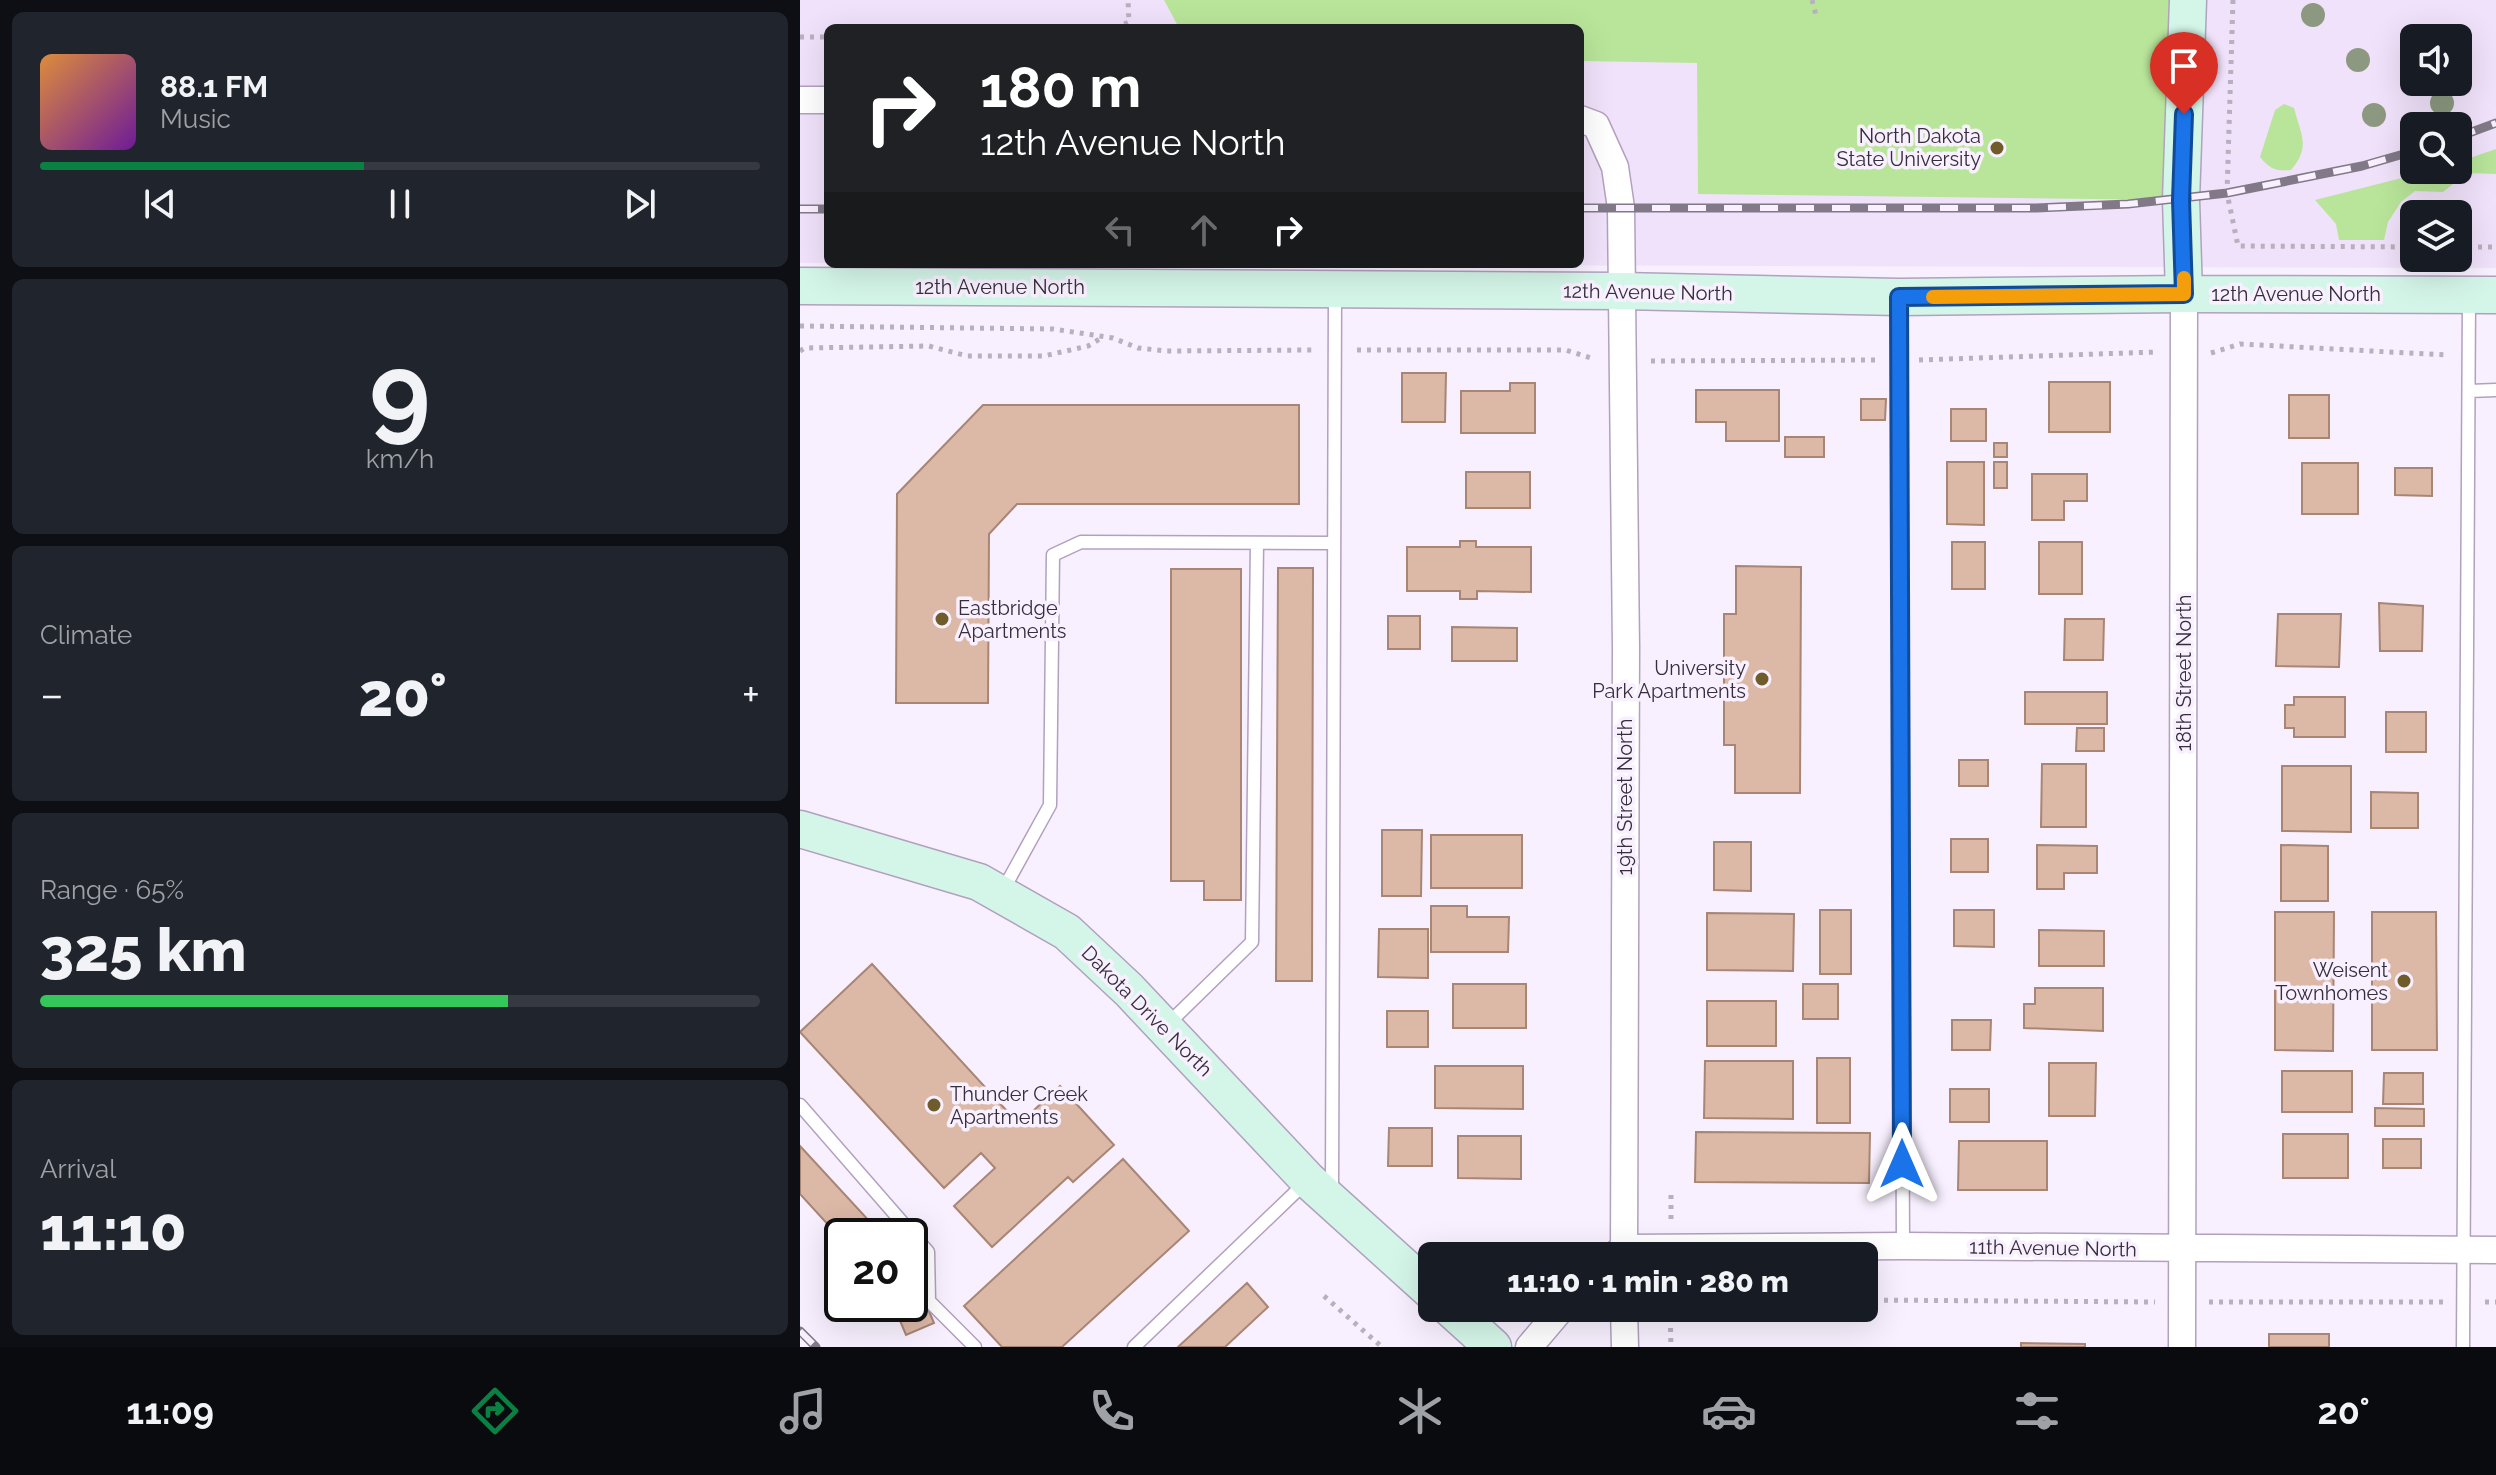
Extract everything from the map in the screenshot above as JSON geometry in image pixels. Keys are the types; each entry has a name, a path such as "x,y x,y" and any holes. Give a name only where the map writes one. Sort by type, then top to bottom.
{"main road":[{"name":"18th Street North","path":"2184,294 2181,200 2188,0"},
{"name":"12th Avenue North","path":"800,286 1622,291 1899,297 2483,295"},
{"name":"Dakota Drive North","path":"800,829 979,882 1067,932 1165,1027 1320,1191 1418,1279"},
{"path":"1465,1322 1493,1347"}],"street":[{"path":"800,100 824,100"},
{"name":"19th Street North","path":"1584,120 1596,125 1615,167 1621,208 1626,648 1620,1242"},
{"name":"18th Street North","path":"2182,1347 2184,294"},
{"name":"11th Avenue North","path":"1878,1247 2496,1250"},
{"path":"1529,1347 1550,1322"},
{"path":"1624,1322 1625,1347"}],"lane":[{"path":"1134,1347 1320,1191 1334,543 1335,289"},
{"path":"2463,1347 2469,391 2470,355 2483,295"},
{"path":"1899,297 1903,1246"},
{"path":"2469,391 2496,390"},
{"path":"1001,895 1050,805 1053,555 1081,542 1334,543"},
{"path":"1165,1027 1252,942 1257,543"},
{"path":"800,1105 928,1252 929,1301 975,1347"}],"path":[{"path":"1124,24 1129,22 1128,0"},
{"path":"1812,0 1817,19"},
{"path":"2233,0 2227,193 2238,246 2400,247"},
{"path":"800,37 824,37"},
{"path":"2472,247 2496,247"},
{"path":"800,326 1053,329 1104,337 1138,348 1167,351 1566,350 1598,361 1899,360 2217,353 2240,344 2470,355"},
{"path":"800,351 805,348 929,346 967,356 1044,356 1088,346 1104,337"},
{"path":"1324,1296 1382,1347"},
{"path":"1670,1322 1671,1347"}],"shaded area":[{"name":"North Dakota State University","path":"800,0 2496,0 2496,268 2472,268 2472,200 2400,200 2400,268 1584,265 1584,24 824,24 824,263 800,263"}],"green space":[{"path":"1164,0 2188,0 2181,200 1698,194 1697,63 1584,61 1584,24 1177,24"},
{"path":"2284,104 2294,108 2303,140 2301,154 2291,170 2273,168 2260,157 2275,110"},
{"path":"2496,149 2496,174 2472,173 2472,157"},
{"path":"2400,178 2400,184 2453,184 2443,192 2415,191 2400,200 2388,222 2384,240 2339,240 2336,224 2315,200"}],"building":[{"path":"1402,373 1446,373 1445,422 1402,422"},
{"path":"2049,382 2110,382 2110,432 2049,432"},
{"path":"1510,383 1535,383 1535,433 1461,433 1461,391 1510,391"},
{"path":"1696,390 1779,390 1779,441 1726,441 1726,422 1696,422"},
{"path":"2289,395 2329,395 2329,438 2289,438"},
{"path":"1861,399 1886,399 1885,420 1861,420"},
{"name":"Eastbridge Apartments","path":"983,405 1299,405 1299,504 1017,504 989,534 988,703 896,703 897,494"},
{"path":"1951,409 1986,409 1986,441 1951,441"},
{"path":"1785,437 1824,437 1824,457 1785,457"},
{"path":"1994,443 2007,443 2007,457 1994,457"},
{"path":"1947,462 1984,462 1984,525 1947,524"},
{"path":"1994,462 2007,462 2007,488 1994,488"},
{"path":"2302,463 2358,463 2358,514 2302,514"},
{"path":"2395,468 2432,468 2432,496 2395,495"},
{"path":"1466,472 1530,472 1530,508 1466,508"},
{"path":"2032,474 2087,474 2087,501 2064,501 2064,520 2032,520"},
{"path":"1460,541 1476,541 1476,547 1531,547 1531,592 1477,591 1477,599 1460,599 1460,591 1407,591 1407,547 1460,547"},
{"path":"1952,542 1985,542 1985,589 1952,589"},
{"path":"2039,542 2082,542 2082,594 2039,594"},
{"name":"University Park Apartments","path":"1736,566 1801,567 1800,793 1735,793 1735,745 1724,745 1724,614 1736,614"},
{"path":"1278,568 1313,568 1312,981 1276,981"},
{"path":"1171,569 1241,569 1241,900 1204,900 1204,881 1171,881"},
{"path":"2379,603 2423,606 2422,651 2380,651"},
{"path":"2278,614 2341,614 2339,667 2276,666"},
{"path":"1388,616 1420,616 1420,649 1388,649"},
{"path":"2065,619 2104,619 2103,660 2064,660"},
{"path":"1452,627 1517,628 1517,661 1452,661"},
{"path":"2025,692 2107,692 2107,724 2025,724"},
{"path":"2294,697 2345,697 2345,737 2294,737 2294,728 2285,728 2285,705 2294,705"},
{"path":"2386,712 2426,712 2426,752 2386,752"},
{"path":"2077,728 2104,728 2104,751 2076,751"},
{"path":"1959,760 1988,760 1988,786 1959,786"},
{"path":"2042,764 2086,764 2086,827 2041,827"},
{"path":"2282,766 2351,766 2351,832 2282,831"},
{"path":"2371,792 2418,793 2418,828 2371,828"},
{"path":"1382,830 1422,830 1421,896 1382,896"},
{"path":"1431,835 1522,835 1522,888 1431,888"},
{"path":"1951,839 1988,839 1988,872 1951,872"},
{"path":"1714,842 1751,842 1751,891 1714,890"},
{"path":"2037,845 2097,846 2097,873 2064,873 2064,889 2037,889"},
{"path":"2281,845 2328,846 2328,901 2281,901"},
{"path":"1431,906 1467,906 1467,917 1509,917 1508,952 1431,952"},
{"path":"1820,910 1851,910 1851,974 1820,974"},
{"path":"1954,910 1994,910 1994,947 1954,946"},
{"name":"Weisent Townhomes","path":"2275,912 2334,912 2333,1051 2275,1050"},
{"name":"Weisent Townhomes","path":"2372,912 2436,912 2437,1050 2372,1050"},
{"path":"1707,913 1794,914 1793,971 1707,970"},
{"path":"1379,929 1428,929 1428,978 1378,977"},
{"path":"2039,930 2104,931 2104,966 2039,966"},
{"name":"Thunder Creek Apartments","path":"872,964 1019,1124 1060,1086 1114,1145 1073,1182 1068,1177 992,1247 954,1206 995,1168 981,1153 944,1188 800,1032"},
{"path":"1453,984 1526,984 1526,1028 1453,1028"},
{"path":"1803,984 1838,984 1838,1019 1803,1019"},
{"path":"2035,988 2103,988 2103,1031 2024,1028 2024,1004 2035,1004"},
{"path":"1707,1001 1776,1001 1776,1046 1707,1046"},
{"path":"1387,1011 1428,1011 1428,1047 1387,1047"},
{"path":"1952,1020 1991,1020 1990,1050 1952,1050"},
{"path":"1817,1058 1850,1058 1850,1123 1817,1123"},
{"path":"1705,1061 1793,1061 1793,1119 1704,1118"},
{"path":"2049,1063 2096,1063 2095,1116 2049,1116"},
{"path":"1435,1066 1523,1066 1523,1109 1435,1108"},
{"path":"2282,1071 2352,1071 2352,1112 2282,1112"},
{"path":"2384,1073 2423,1073 2423,1104 2383,1104"},
{"path":"1950,1089 1989,1089 1989,1122 1950,1122"},
{"path":"2375,1108 2424,1109 2424,1126 2375,1126"},
{"path":"1389,1128 1432,1128 1432,1166 1388,1166"},
{"path":"1696,1132 1870,1133 1869,1183 1695,1182"},
{"path":"2283,1134 2348,1134 2348,1178 2283,1178"},
{"path":"1458,1136 1521,1136 1521,1179 1458,1178"},
{"path":"2383,1139 2421,1139 2421,1168 2383,1168"},
{"path":"1959,1141 2047,1141 2047,1190 1958,1190"},
{"path":"800,1146 866,1218 824,1220 800,1194"},
{"name":"Thunder Creek Apartments","path":"1123,1159 1189,1231 1062,1347 1002,1347 964,1306"},
{"path":"1247,1283 1268,1307 1225,1347 1178,1347"},
{"path":"928,1309 934,1323 906,1335 901,1322 928,1322"},
{"path":"2269,1334 2329,1334 2329,1347 2269,1347"},
{"path":"2021,1343 2085,1344 2085,1347 2021,1347"}],"railway":[{"path":"2472,132 2496,123"},
{"path":"1584,208 2036,208 2128,204 2227,193 2362,166 2400,155"},
{"path":"800,209 824,209"},
{"path":"800,1331 816,1347"}],"slow traffic":[{"path":"1933,297 2184,294 2184,278"}],"place":[{"name":"North Dakota State University","path":"1997,148"},
{"name":"Eastbridge Apartments","path":"942,619"},
{"name":"University Park Apartments","path":"1762,679"},
{"name":"Weisent Townhomes","path":"2404,981"},
{"name":"Thunder Creek Apartments","path":"934,1105"}],"route":[{"path":"1902,1164 1899,297 2184,294 2181,200 2184,114"}]}
